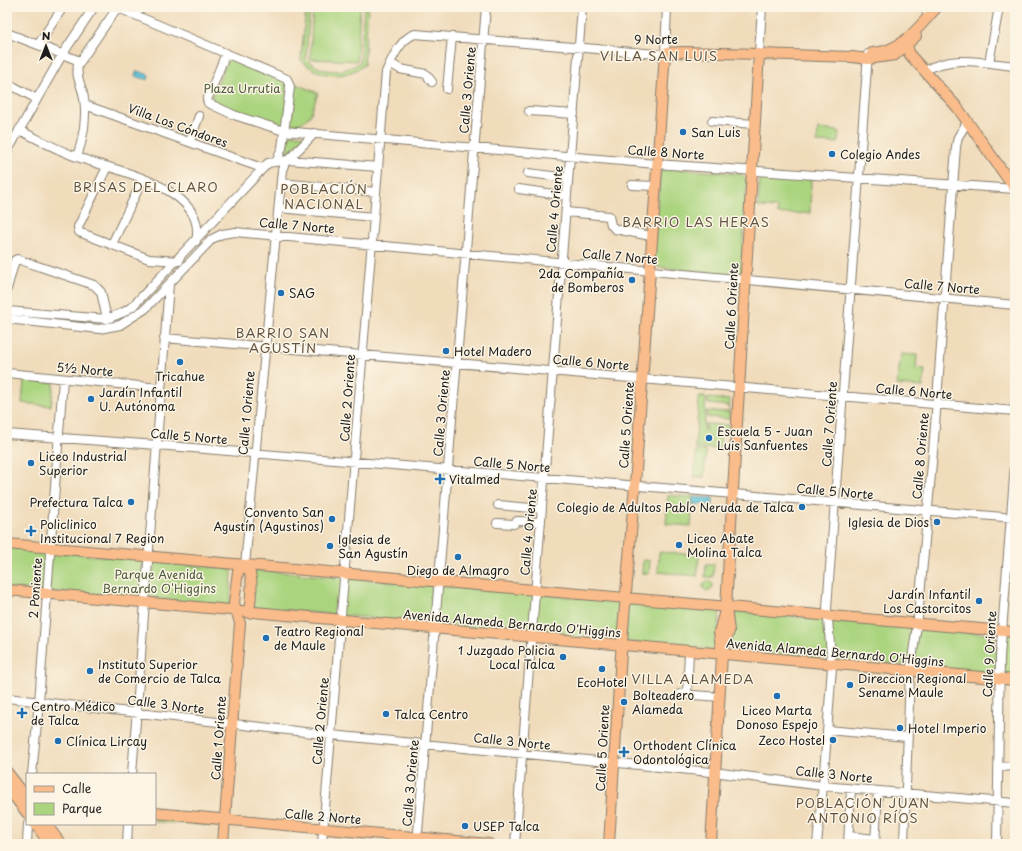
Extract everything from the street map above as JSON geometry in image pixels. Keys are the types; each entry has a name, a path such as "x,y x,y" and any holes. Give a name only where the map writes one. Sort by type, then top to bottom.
{"main road":[{"path":"884,55 898,53 907,45 920,26 926,11 937,7"},
{"path":"884,55 913,35"},
{"path":"913,35 914,53 919,65"},
{"path":"907,45 919,65 968,121 1015,189"},
{"name":"9 Norte","path":"664,53 683,52 852,57 884,55"},
{"name":"Calle 5 Oriente","path":"609,844 664,53"},
{"path":"898,53 919,65"},
{"name":"Calle 6 Oriente","path":"711,844 722,655 719,632 726,607 759,54"},
{"path":"884,55 919,65"},
{"path":"7,544 1015,632"},
{"path":"245,565 250,570 251,576 249,613"},
{"name":"Calle 1 Oriente","path":"223,844 240,623 234,603 236,576 239,569 245,565"},
{"name":"Avenida Alameda Bernardo O'Higgins","path":"7,590 144,604 1015,680"},
{"path":"7,772 26,799"},
{"path":"7,787 12,799 26,813"},
{"path":"12,799 26,800"},
{"name":"Calle 2 Norte","path":"156,813 418,841 489,844"},
{"path":"36,825 50,844"},
{"path":"47,825 61,844"}],"street":[{"path":"38,45 64,7"},
{"path":"7,152 62,55 94,7"},
{"path":"77,157 81,142 85,105 76,71 80,61 117,7 284,77 289,81 290,87 282,148 277,160"},
{"name":"Calle 3 Oriente","path":"418,841 486,7"},
{"name":"Calle 4 Oriente","path":"515,844 582,7"},
{"name":"Calle 5 Oriente","path":"664,53 667,7"},
{"name":"Calle 6 Oriente","path":"759,54 762,7"},
{"path":"989,64 999,7"},
{"path":"7,34 80,61"},
{"name":"Calle 2 Oriente","path":"322,844 385,81 390,63 399,48 412,35 422,34 484,39"},
{"path":"447,89 452,37"},
{"name":"9 Norte","path":"484,39 579,48 664,53"},
{"name":"Calle 8 Norte","path":"226,53 207,100 208,103 234,115 284,131 656,164 1015,189"},
{"name":"Calle 7 Oriente","path":"816,844 823,786 832,664 828,616 868,56"},
{"path":"919,65 950,60 1015,66"},
{"path":"390,63 400,69 426,74 432,82"},
{"path":"7,83 37,99"},
{"name":"Villa Los Cóndores","path":"85,105 190,141 262,168"},
{"path":"529,111 574,114"},
{"path":"190,141 199,116"},
{"path":"712,121 755,124"},
{"name":"Calle 8 Oriente","path":"904,844 910,671 917,624 928,511 953,185 957,142 968,121"},
{"path":"19,130 77,157 143,179 166,189 184,202 195,219 197,239 189,262"},
{"name":"Calle 1 Oriente","path":"245,565 283,168 288,160 315,133"},
{"path":"7,311 107,319 124,312 133,306 270,161 288,160 378,167"},
{"path":"107,167 78,227 79,232 149,259 176,260 182,262 183,269"},
{"path":"528,173 568,178"},
{"path":"112,244 143,179"},
{"path":"281,183 376,192"},
{"path":"632,184 655,186"},
{"path":"519,189 567,196"},
{"path":"279,208 374,216"},
{"path":"566,212 609,216 611,225 615,229 651,236"},
{"name":"Calle 7 Norte","path":"207,244 222,234 235,232 276,235 1015,305"},
{"path":"7,319 104,329 120,325 132,319 152,302 207,244 197,239"},
{"path":"7,289 15,259 94,284 100,289 107,319"},
{"path":"132,773 147,556 169,284"},
{"path":"152,302 162,302 167,307"},
{"name":"Calle 6 Norte","path":"164,338 1015,411"},
{"name":"5½ Norte","path":"7,373 160,388"},
{"name":"2 Poniente","path":"32,773 39,702 63,379"},
{"name":"Calle 5 Norte","path":"7,434 157,445 1012,518"},
{"name":"Calle 9 Oriente","path":"997,844 1001,631 1012,518 1015,465"},
{"path":"498,505 542,509"},
{"path":"497,523 514,524 521,520 541,522"},
{"path":"689,652 684,694 720,697"},
{"name":"Calle 3 Norte","path":"7,698 331,735 715,773 851,789 1015,803"},
{"path":"827,730 907,737"},
{"path":"999,767 1015,766"},
{"path":"851,789 848,840 875,841 878,791"},
{"path":"26,844 28,825"},
{"path":"127,844 128,825"}],"green space":[{"path":"306,7 310,7 306,59 318,67 332,71 346,69 360,62 364,7 368,7 364,65 348,73 332,75 316,70 301,60"},
{"path":"313,7 360,7 357,61 310,59"},
{"name":"Plaza Urrutia","path":"229,57 318,93 310,116 301,123 278,127 210,101"},
{"path":"818,129 839,131 838,143 817,142"},
{"path":"290,134 306,136 287,154 287,152"},
{"path":"666,168 741,174 747,180 741,272 735,276 658,267 653,261 660,173"},
{"path":"760,175 811,179 810,213 778,214 778,208 758,207"},
{"path":"901,354 917,355 916,369 925,370 923,387 897,385"},
{"path":"24,380 54,383 51,406 22,403"},
{"path":"699,397 706,397 704,430 706,430 706,424 728,425 728,431 721,431 720,449 695,448"},
{"path":"708,398 730,400 729,419 707,417 707,411 729,412 729,406 708,404"},
{"path":"696,450 706,451 704,477 694,477"},
{"path":"668,495 693,497 691,526 666,524"},
{"name":"Parque Avenida Bernardo O'Higgins","path":"7,547 232,569 230,605 7,588"},
{"path":"659,552 699,555 697,576 658,572"},
{"path":"643,560 650,561 649,574 642,574"},
{"path":"706,564 714,564 713,577 705,577"},
{"path":"254,570 720,610 716,650 252,607"},
{"path":"708,581 713,586 708,591 703,586"},
{"path":"732,611 997,635 996,673 730,650"},
{"path":"1015,635 1015,678 1002,674 1003,636"},
{"path":"156,815 219,822 218,826 156,822"}],"water":[{"path":"137,71 149,75 148,80 135,76"},
{"path":"693,497 713,498 713,505 693,504"}],"place":[{"name":"San Luis","path":"683,132"},
{"name":"Colegio Andes","path":"832,154"},
{"name":"2da Compañía de Bomberos","path":"632,280"},
{"name":"SAG","path":"281,293"},
{"name":"Hotel Madero","path":"446,351"},
{"name":"Tricahue","path":"180,362"},
{"name":"Jardín Infantil U. Autónoma","path":"91,399"},
{"name":"Escuela 5 - Juan Luis Sanfuentes","path":"709,438"},
{"name":"Liceo Industrial Superior","path":"31,463"},
{"name":"Vitalmed","path":"440,479"},
{"name":"Prefectura Talca","path":"131,502"},
{"name":"Colegio de Adultos Pablo Neruda de Talca","path":"802,507"},
{"name":"Convento San Agustín (Agustinos)","path":"332,519"},
{"name":"Iglesia de Dios","path":"937,522"},
{"name":"Policlinico Institucional 7 Region","path":"31,531"},
{"name":"Liceo Abate Molina Talca","path":"679,545"},
{"name":"Iglesia de San Agustín","path":"330,546"},
{"name":"Diego de Almagro","path":"458,557"},
{"name":"Jardín Infantil Los Castorcitos","path":"979,601"},
{"name":"Teatro Regional de Maule","path":"266,638"},
{"name":"1 Juzgado Policia Local Talca","path":"563,657"},
{"name":"EcoHotel","path":"602,669"},
{"name":"Instituto Superior de Comercio de Talca","path":"90,671"},
{"name":"Direccion Regional Sename Maule","path":"850,685"},
{"name":"Liceo Marta Donoso Espejo","path":"777,696"},
{"name":"Bolteadero Alameda","path":"624,702"},
{"name":"Centro Médico de Talca","path":"22,713"},
{"name":"Talca Centro","path":"386,714"},
{"name":"Hotel Imperio","path":"900,728"},
{"name":"Zeco Hostel","path":"833,740"},
{"name":"Clínica Lircay","path":"58,741"},
{"name":"Orthodent Clínica Odontológica","path":"624,752"},
{"name":"USEP Talca","path":"465,826"}],"district":[{"name":"VILLA SAN LUIS","path":"659,55"},
{"name":"BRISAS DEL CLARO","path":"146,186"},
{"name":"POBLACIÓN NACIONAL","path":"324,196"},
{"name":"BARRIO LAS HERAS","path":"696,221"},
{"name":"BARRIO SAN AGUSTÍN","path":"283,340"},
{"name":"VILLA ALAMEDA","path":"693,678"},
{"name":"POBLACIÓN JUAN ANTONIO RÍOS","path":"863,810"}]}
